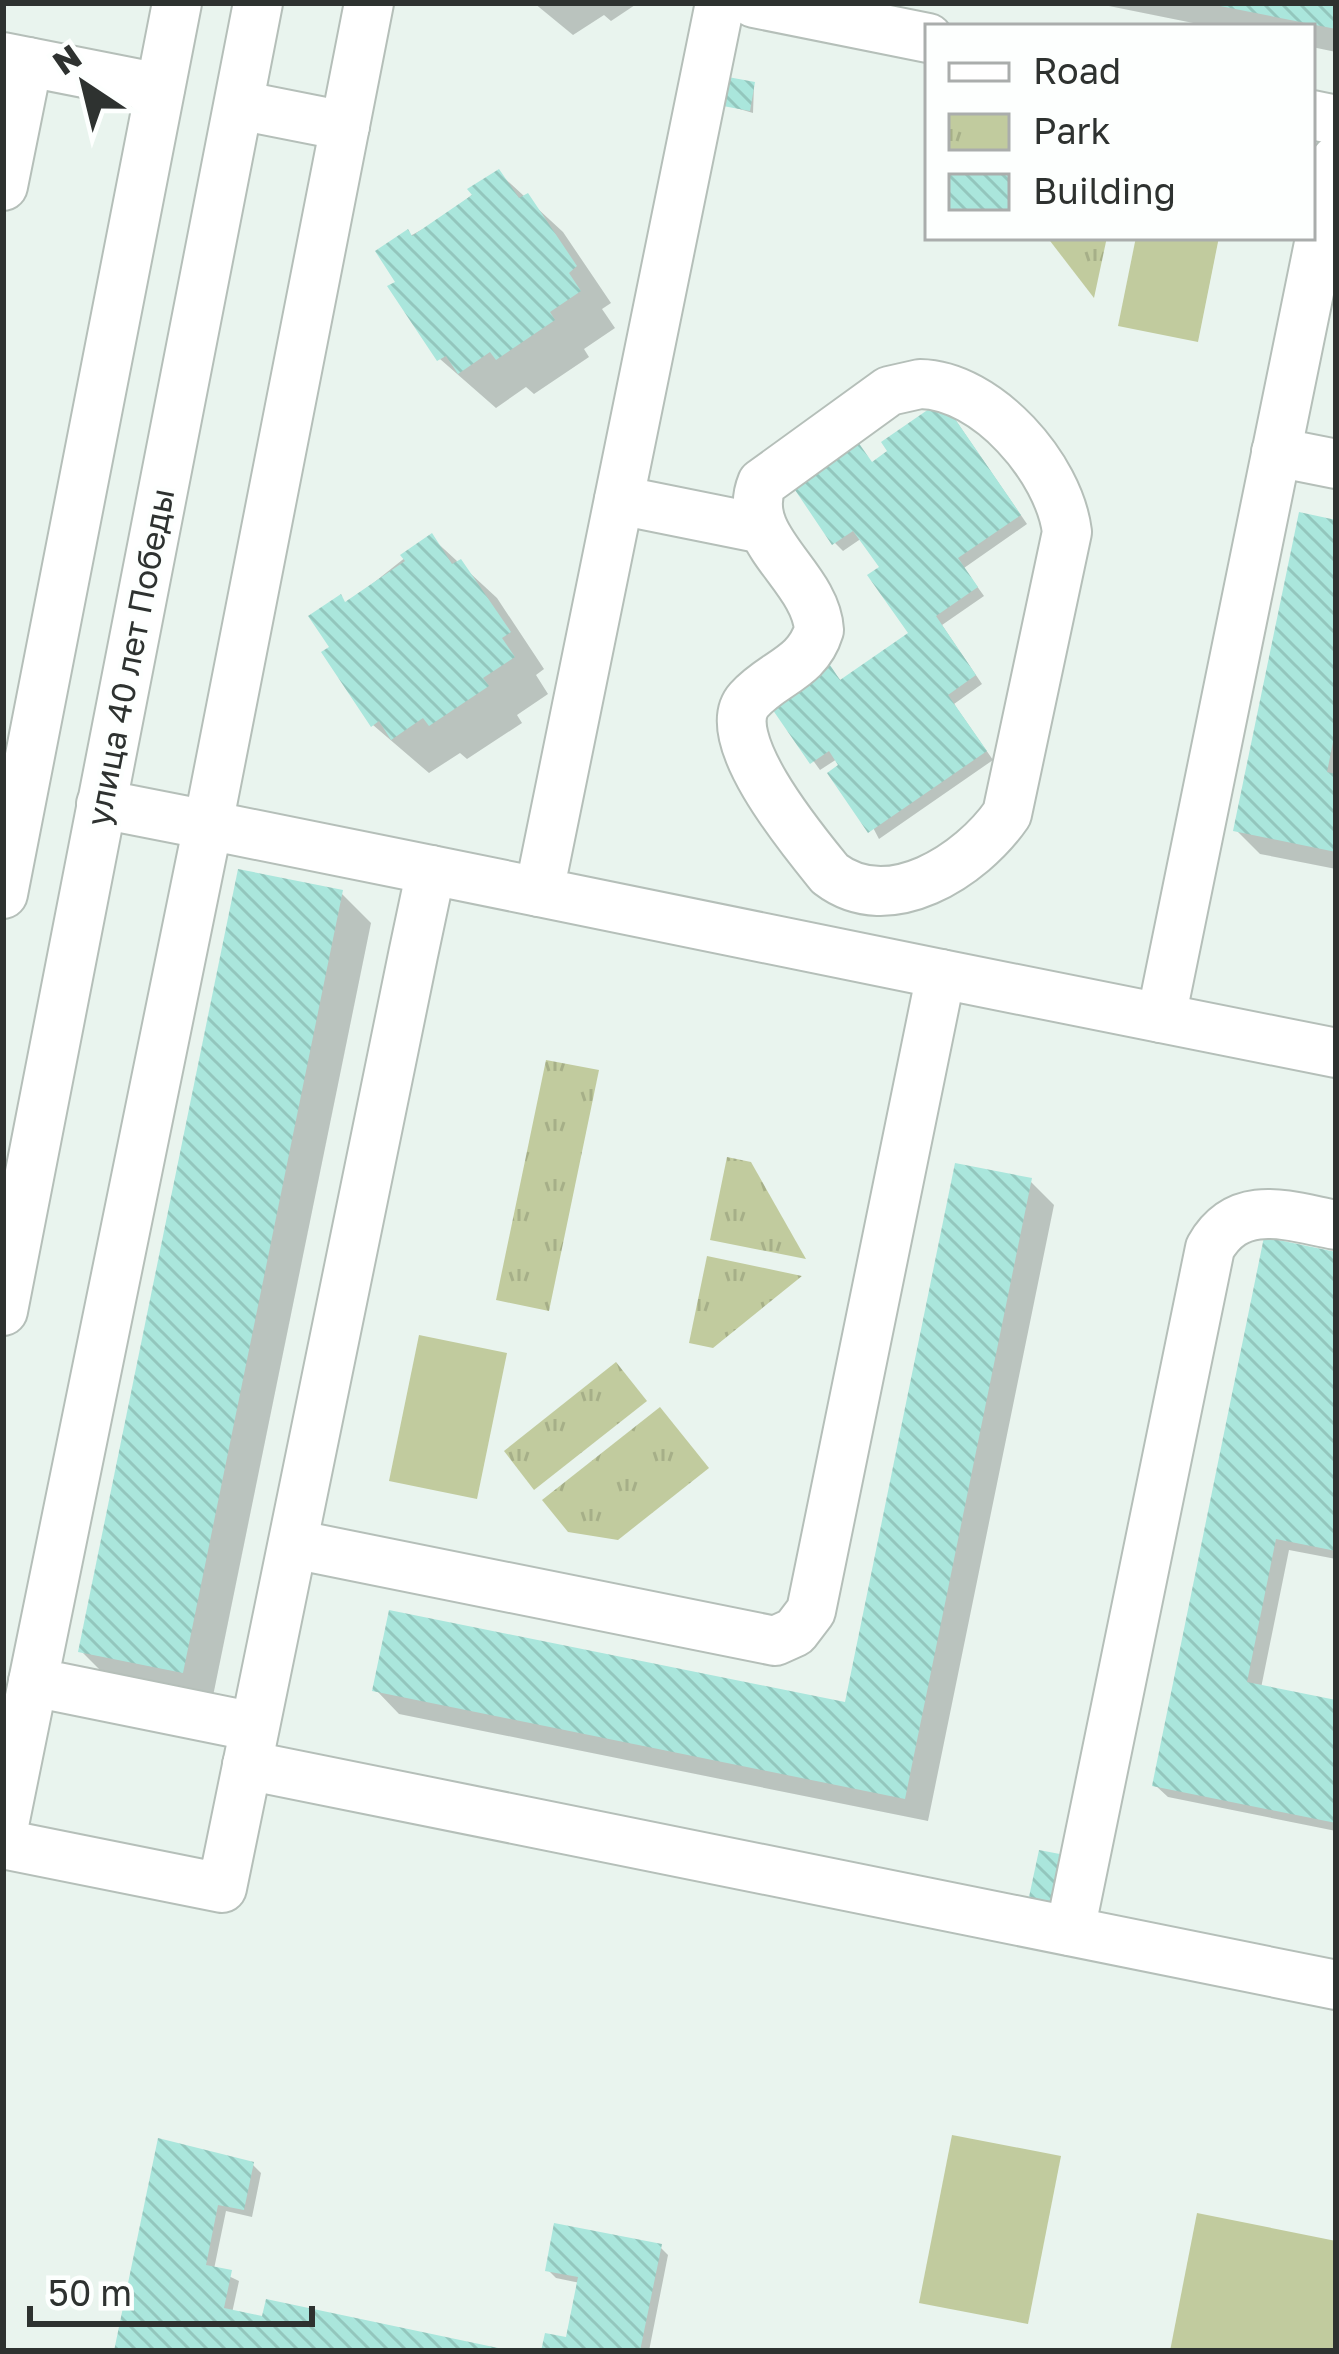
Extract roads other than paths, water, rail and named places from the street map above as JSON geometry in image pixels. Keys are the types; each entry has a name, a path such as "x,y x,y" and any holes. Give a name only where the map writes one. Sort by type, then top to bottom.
{"street":[{"path":"3,894 177,3"},
{"name":"улица 40 лет Победы","path":"3,1311 258,3"},
{"path":"3,1830 369,3"},
{"path":"539,892 720,3"},
{"path":"754,3 925,37"},
{"path":"3,186 15,60 160,88"},
{"path":"239,105 345,126"},
{"path":"1161,1018 1336,160"},
{"path":"920,384 965,392 1000,416 1053,490 1065,519 1066,547 1007,814 992,834 915,888 898,892 870,889 830,874 739,737 739,723 750,699 802,662 819,630 812,600 756,512 762,483 889,392 920,384"},
{"path":"1276,452 1336,464"},
{"path":"619,500 763,529"},
{"path":"101,804 1336,1053"},
{"path":"3,1844 222,1888 431,870"},
{"path":"856,956 870,889"},
{"path":"292,1544 775,1641 795,1633 811,1611 941,974"},
{"path":"1070,1931 1210,1248 1220,1232 1250,1213 1336,1226"},
{"path":"33,1682 251,1746 1070,1931 1336,1985"}]}
